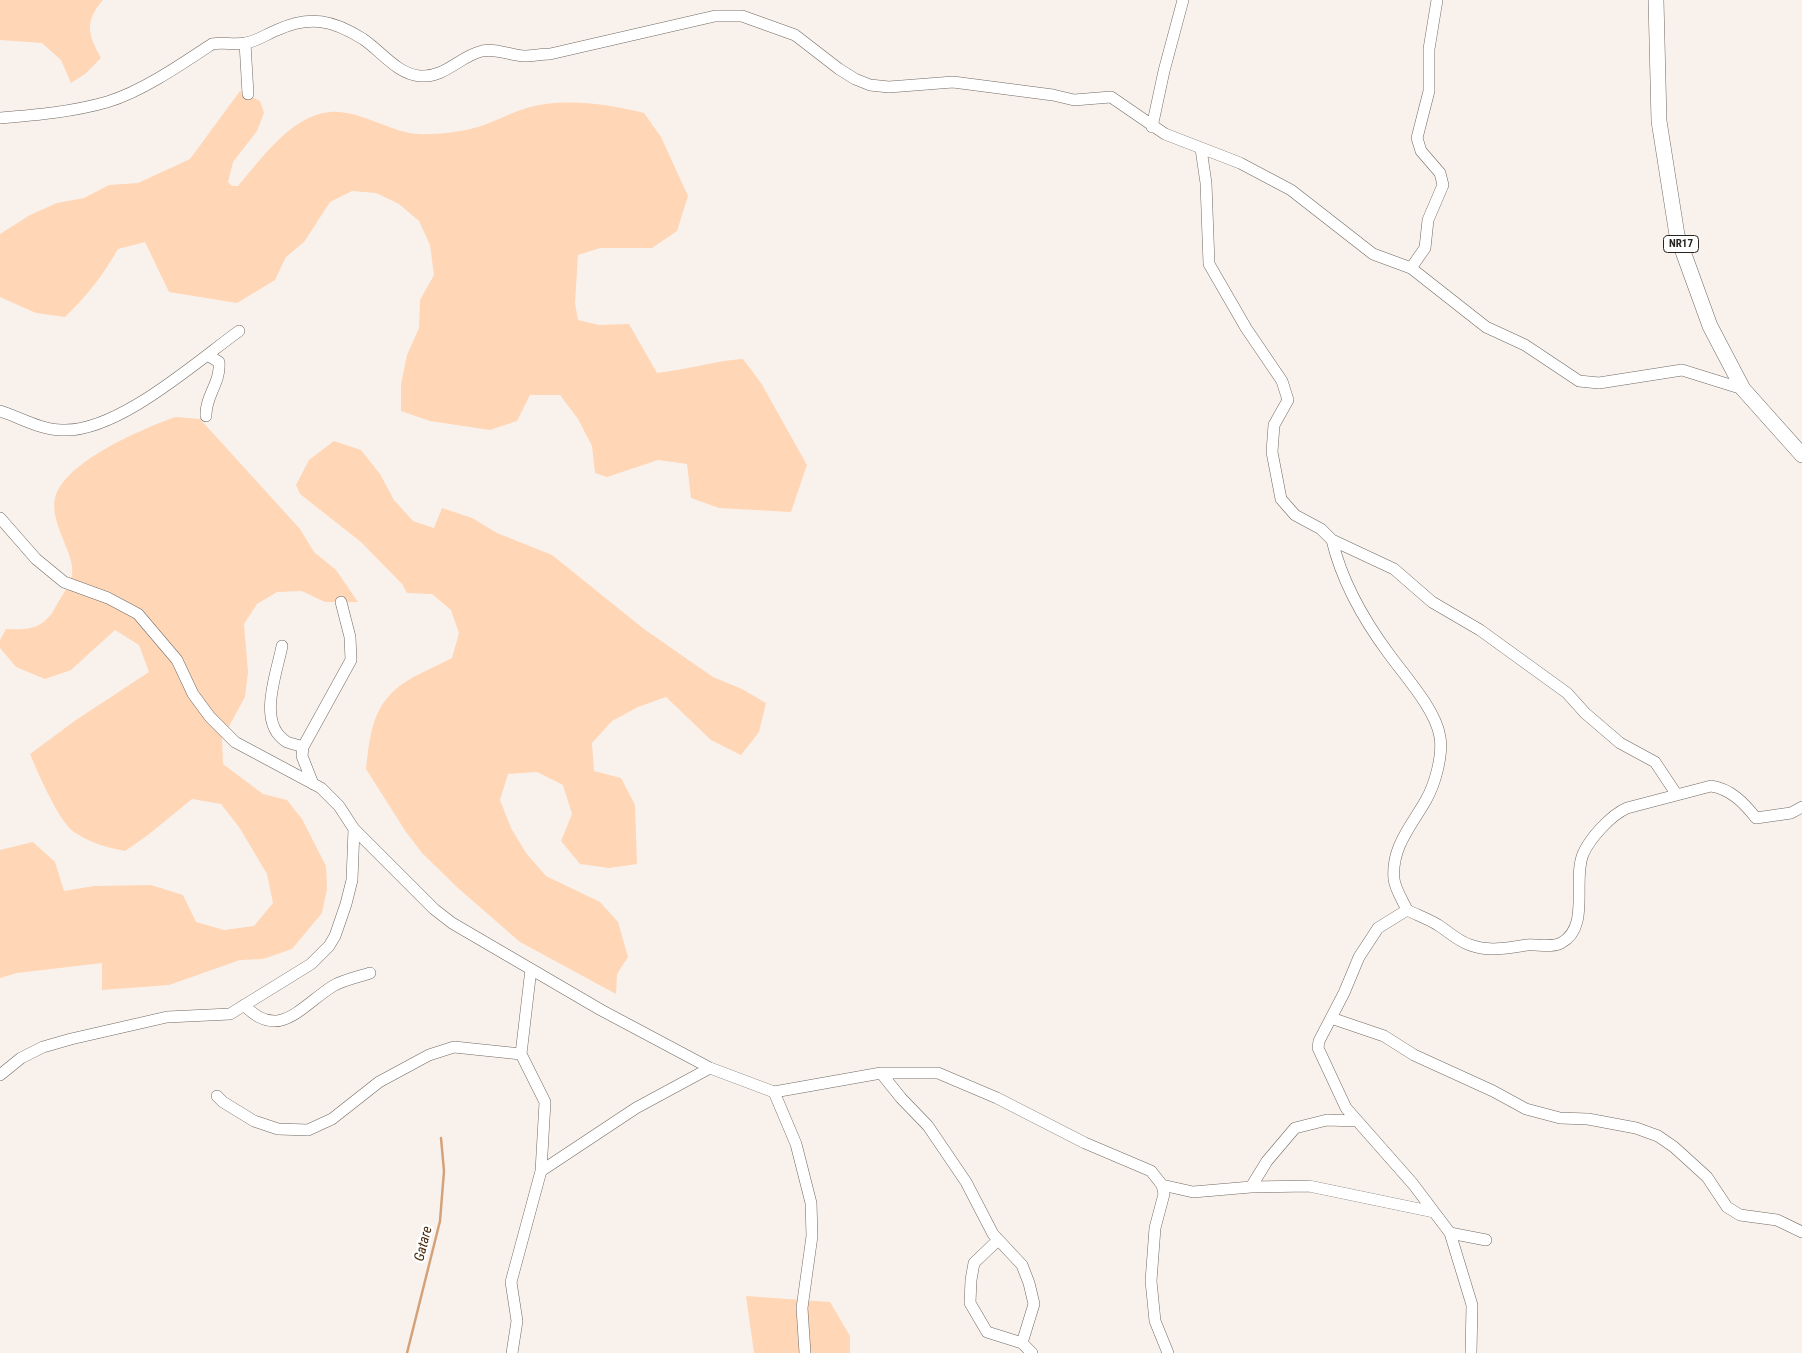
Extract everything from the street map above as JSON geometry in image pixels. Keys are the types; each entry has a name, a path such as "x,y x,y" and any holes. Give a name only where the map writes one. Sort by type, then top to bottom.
{"main road":[{"name":"NR17","path":"1656,0 1659,121 1677,235 1710,326 1743,389 1802,455"}],"street":[{"path":"1152,127 1164,71 1183,0"},
{"path":"1411,268 1425,248 1428,220 1443,185 1440,173 1420,151 1416,138 1429,91 1429,50 1437,0"},
{"path":"0,118 55,112 108,102 131,92 212,44 224,42 245,43 302,20 326,22 348,30 407,72 418,76 436,75 485,51 492,50 524,56 550,54 715,16 742,16 795,35 839,69 855,79 870,85 889,87 953,82 1053,95 1074,100 1110,97 1165,134 1240,163 1291,190 1373,254 1411,268 1486,328 1525,344 1578,381 1600,383 1682,370 1743,389"},
{"path":"245,43 248,94"},
{"path":"1202,149 1206,183 1209,264 1246,328 1282,381 1288,400 1274,425 1272,441 1273,468 1281,499 1294,515 1321,529 1332,540 1394,569 1432,602 1480,630 1567,693 1585,713 1620,743 1655,762 1677,795"},
{"path":"0,411 62,431 90,426 136,405 209,356 240,331"},
{"path":"206,416 207,400 217,381 219,367 219,362 209,356"},
{"path":"0,518 36,559 64,582 108,598 138,614 178,660 193,694 210,717 234,742 321,788 339,806 354,829 434,909 452,923 601,1010 710,1068 774,1092 881,1072 938,1073 997,1098 1085,1143 1151,1172 1162,1185 1164,1194 1156,1228 1151,1281 1155,1321 1168,1353"},
{"path":"1332,540 1347,585 1360,611 1418,691 1440,737 1439,759 1426,799 1407,827 1395,861 1394,880 1406,910 1436,924 1472,946 1502,950 1528,945 1558,945 1569,938 1576,925 1583,853 1616,813 1627,808 1711,786 1719,787 1742,801 1756,818 1791,813 1802,807"},
{"path":"313,784 302,756 302,747 351,660 350,637 341,602"},
{"path":"282,646 271,706 271,720 276,731 287,742 302,747"},
{"path":"0,1075 21,1058 43,1047 123,1026 167,1017 230,1014 311,964 332,941 346,904 352,880 354,829"},
{"path":"1406,910 1378,928 1359,957 1318,1048 1334,1085 1356,1121 1413,1184 1450,1232 1472,1305 1471,1353"},
{"path":"512,1353 517,1321 511,1282 542,1171 545,1102 521,1054 531,969"},
{"path":"244,1005 257,1017 275,1022 289,1019 301,1008 334,986 370,973"},
{"path":"1331,1018 1384,1036 1414,1055 1493,1091 1526,1109 1560,1118 1588,1119 1636,1128 1658,1136 1674,1147 1707,1177 1726,1207 1740,1216 1777,1220 1802,1232"},
{"path":"216,1096 254,1121 278,1129 308,1130 332,1119 380,1082 429,1055 454,1047 521,1054"},
{"path":"542,1171 636,1108 710,1068"},
{"path":"881,1072 901,1098 928,1126 966,1182 998,1240 1022,1265 1034,1304 1022,1343"},
{"path":"774,1092 796,1144 811,1203 812,1236 804,1282 802,1308 805,1353"},
{"path":"1251,1187 1267,1161 1295,1128 1327,1120 1356,1121"},
{"path":"1162,1185 1193,1192 1251,1187 1309,1186 1434,1212"},
{"path":"1450,1232 1486,1240"},
{"path":"998,1240 974,1263 970,1303 987,1332 1022,1343 1032,1353"}],"shaded area":[{"path":"0,0 103,0 93,15 90,28 93,42 101,58 85,74 71,83 61,60 42,43 0,40"},
{"path":"240,91 260,101 264,113 257,131 233,162 228,182 232,186 238,186 278,140 290,130 316,115 330,112 352,114 397,130 418,134 446,133 468,129 487,124 524,109 553,103 584,103 644,113 661,137 688,196 677,231 652,248 600,248 578,255 575,303 578,320 599,325 629,324 657,373 743,359 761,383 807,465 791,512 719,508 691,498 687,464 658,460 607,477 595,473 592,446 578,419 560,395 530,395 517,421 490,430 430,421 401,411 401,384 407,355 419,328 420,300 434,275 430,245 419,221 399,204 376,193 352,191 330,202 304,242 286,257 275,280 237,303 169,292 145,242 118,249 94,285 65,317 36,313 0,297 0,234 30,215 57,203 84,198 109,185 138,183 190,159"},
{"path":"175,417 200,419 300,529 314,552 336,570 358,602 325,602 302,591 277,592 257,604 244,624 248,672 245,697 222,739 223,764 263,794 287,800 302,819 326,866 327,889 322,913 292,949 263,959 240,960 169,985 102,990 102,963 17,973 0,978 0,850 33,842 55,862 64,891 94,886 151,885 183,895 196,922 224,930 254,926 273,903 267,874 239,827 221,804 192,799 125,851 98,844 74,832 62,818 49,796 30,754 76,720 149,672 139,645 115,630 71,670 45,679 16,667 0,648 0,640 6,629 29,628 41,624 51,614 71,579 72,567 70,558 54,508 55,498 61,485 73,472 106,448"},
{"path":"334,441 361,450 380,474 394,500 413,521 434,528 442,508 472,518 497,533 552,555 644,629 713,677 742,689 766,703 759,732 741,755 711,740 666,697 638,707 612,721 592,743 594,771 621,778 635,805 637,864 609,868 580,864 561,841 572,814 563,785 537,772 508,774 500,800 511,828 526,853 546,876 600,902 618,922 628,957 617,974 616,994 520,942 459,889 422,853 406,832 366,769 372,730 383,704 402,684 452,658 459,633 451,610 432,594 407,593 402,584 361,542 300,494 296,485 309,460"},
{"path":"746,1296 830,1302 850,1336 850,1353 754,1353"}],"waterway":[{"name":"Gatare","path":"407,1353 440,1221 444,1171 441,1138"}]}
